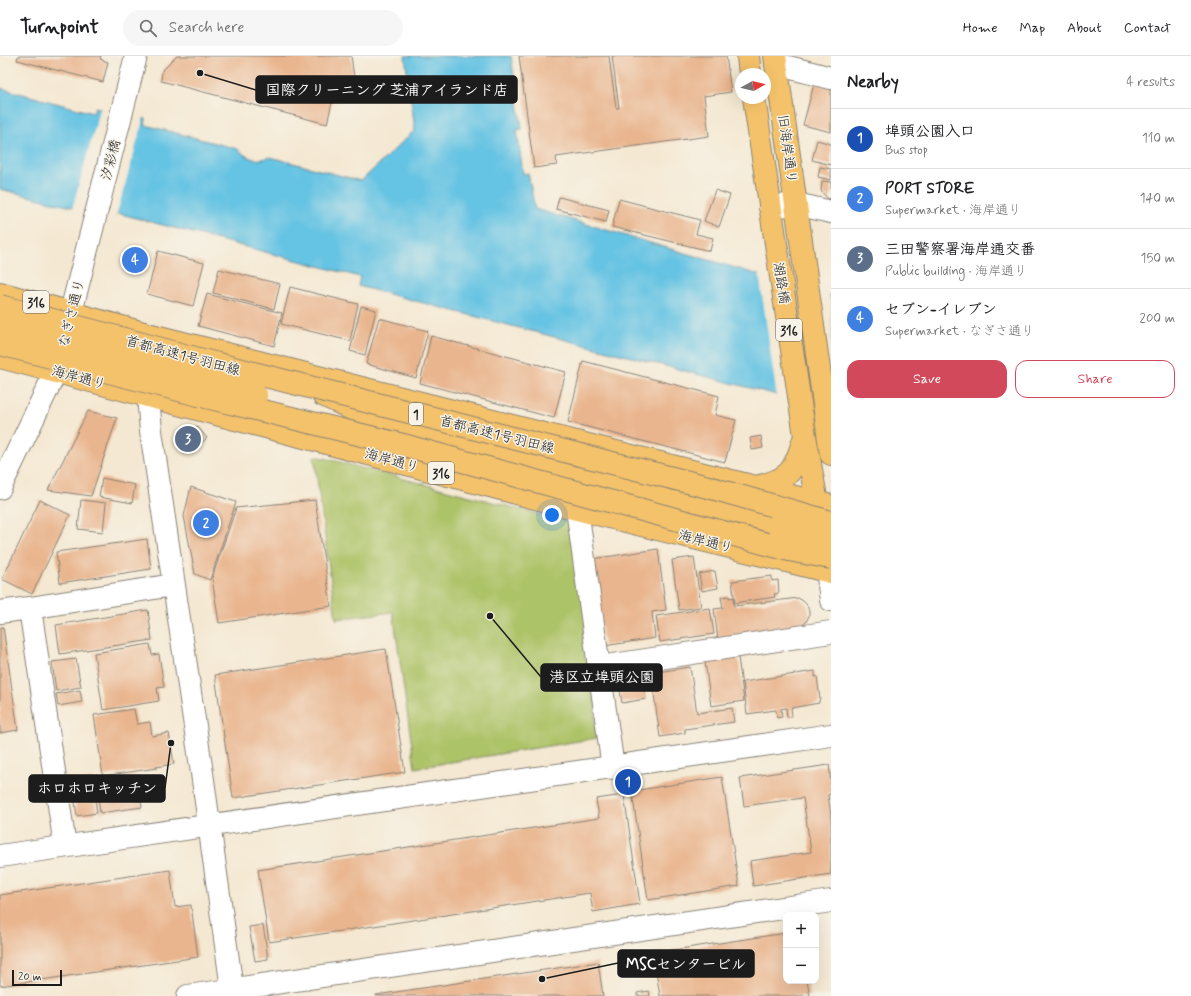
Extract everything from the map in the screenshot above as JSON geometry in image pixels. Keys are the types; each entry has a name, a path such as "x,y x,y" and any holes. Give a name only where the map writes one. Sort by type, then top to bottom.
{"main road":[{"path":"748,56 749,68"},
{"name":"旧海岸通り","path":"775,60 801,243"},
{"name":"旧海岸通り","path":"755,104 774,235"},
{"name":"潮路橋","path":"774,235 804,431"},
{"name":"潮路橋","path":"801,243 831,454"},
{"name":"316","path":"0,292 151,335 824,505 804,431"},
{"name":"首都高速1号羽田線","path":"0,306 214,364 708,487 831,522"},
{"path":"0,324 205,378 407,446"},
{"path":"0,344 218,400 407,446 789,550 830,567"},
{"name":"海岸通り","path":"0,357 577,508 830,567"},
{"path":"250,360 358,412 769,523 831,537"},
{"path":"756,487 770,484 788,474 794,467 799,454 804,431"}],"street":[{"name":"汐彩橋","path":"94,222 136,56"},
{"path":"775,60 831,78"},
{"path":"770,207 796,204 831,212"},
{"name":"なぎさ通り","path":"0,488 56,372 94,222"},
{"path":"151,335 148,396 151,431 233,993"},
{"path":"824,505 830,567 831,600"},
{"path":"577,508 613,768"},
{"path":"0,612 173,585"},
{"path":"30,608 65,846"},
{"path":"600,667 831,632"},
{"path":"0,856 613,768 831,735"},
{"path":"188,996 233,993 831,901"}],"green space":[{"path":"314,456 573,523 595,681 595,725 597,738 415,768 393,612 336,619"}],"water":[{"path":"405,56 511,56 522,129 517,130 523,174 528,173 535,209 831,296 831,409 358,286 360,277 117,213 115,218 0,189 0,88 93,113 95,107 146,119 145,125 238,149 252,159 265,159 270,157 361,181 415,130"}],"pier":[{"path":"101,106 144,117 115,220 72,209"},
{"path":"759,273 829,294 831,304 831,411 777,397"}],"building":[{"path":"18,56 101,56 100,59 108,62 103,82 17,60"},
{"path":"177,56 351,56 357,98 332,102 327,124 161,81 162,71"},
{"path":"519,56 609,56 616,108 619,108 612,56 726,56 731,92 704,96 709,136 556,157 557,165 534,168"},
{"path":"814,84 831,88 831,132 803,125"},
{"path":"817,140 831,144 831,165 812,160"},
{"path":"820,167 831,169 831,180 818,177"},
{"path":"822,181 831,182 831,199 827,198 821,191"},
{"path":"715,190 730,195 719,227 704,221"},
{"path":"559,197 609,210 606,222 556,209"},
{"path":"619,199 700,220 696,234 713,238 710,251 612,227"},
{"path":"158,251 204,263 193,306 147,294"},
{"path":"219,269 280,284 274,309 213,293"},
{"path":"290,287 358,304 350,341 281,324"},
{"path":"207,294 282,313 274,346 198,326"},
{"path":"361,306 376,310 365,355 350,351"},
{"path":"379,318 428,331 416,378 366,364"},
{"path":"431,336 566,372 554,418 420,383"},
{"path":"583,361 719,396 715,415 736,420 725,462 568,422"},
{"path":"88,411 117,418 91,496 48,490"},
{"path":"197,426 207,438 189,454 179,442"},
{"path":"761,436 763,448 752,450 750,438"},
{"path":"102,478 135,485 132,503 99,497"},
{"path":"191,487 236,502 210,580 195,574 184,516"},
{"path":"40,500 70,515 32,594 2,579"},
{"path":"81,500 106,503 103,532 78,529"},
{"path":"315,500 331,606 219,623 212,578 236,508"},
{"path":"147,539 151,569 60,583 56,552"},
{"path":"658,549 666,610 652,612 655,638 604,646 592,559"},
{"path":"694,557 701,607 679,610 672,560"},
{"path":"715,571 718,588 702,591 699,574"},
{"path":"772,576 772,581 778,580 779,593 774,594 775,597 735,603 732,581"},
{"path":"729,596 729,598 733,597 734,606 798,598 807,605 809,616 802,626 718,640 714,609 723,608 721,597"},
{"path":"710,608 714,634 660,642 656,616"},
{"path":"148,610 152,640 60,654 56,625"},
{"path":"3,627 18,730 0,733 0,628"},
{"path":"150,644 152,655 159,654 164,687 157,688 159,701 103,710 94,653"},
{"path":"386,649 405,772 233,798 215,675"},
{"path":"738,657 744,701 711,706 705,662"},
{"path":"76,659 81,687 56,691 52,662"},
{"path":"690,667 697,713 732,708 734,722 685,729 685,733 660,737 651,673"},
{"path":"815,671 820,699 819,703 791,708 792,716 787,717 786,708 781,709 782,717 777,718 776,710 747,714 743,682"},
{"path":"642,673 646,699 622,703 618,677"},
{"path":"80,690 82,702 58,706 56,694"},
{"path":"134,709 137,724 150,722 152,736 169,733 174,764 103,776 94,715"},
{"path":"829,765 831,782 831,794 828,795 831,815 831,874 753,886 750,861 811,852 803,798 744,806 740,778"},
{"path":"138,776 142,807 100,813 96,782"},
{"path":"722,777 739,886 648,900 632,791"},
{"path":"92,779 97,813 77,816 72,782"},
{"path":"624,795 640,904 593,912 590,893 269,942 258,870 599,818 596,799"},
{"path":"170,870 175,907 191,905 198,957 0,986 0,895"},
{"path":"263,925 268,959 255,961 249,927"},
{"path":"783,933 783,984 808,984 810,996 660,996 653,953"},
{"path":"598,962 603,996 376,996 376,995"},
{"path":"649,991 650,996 637,996 637,993"}],"place":[{"name":"国際クリーニング 芝浦アイランド店","path":"200,73"},
{"name":"セブン-イレブン","path":"135,260"},
{"name":"三田警察署海岸通交番","path":"188,439"},
{"name":"PORT STORE","path":"206,523"},
{"name":"港区立埠頭公園","path":"490,616"},
{"name":"ホロホロキッチン","path":"171,743"},
{"name":"埠頭公園入口","path":"628,782"},
{"name":"MSCセンタービル","path":"542,979"}]}
